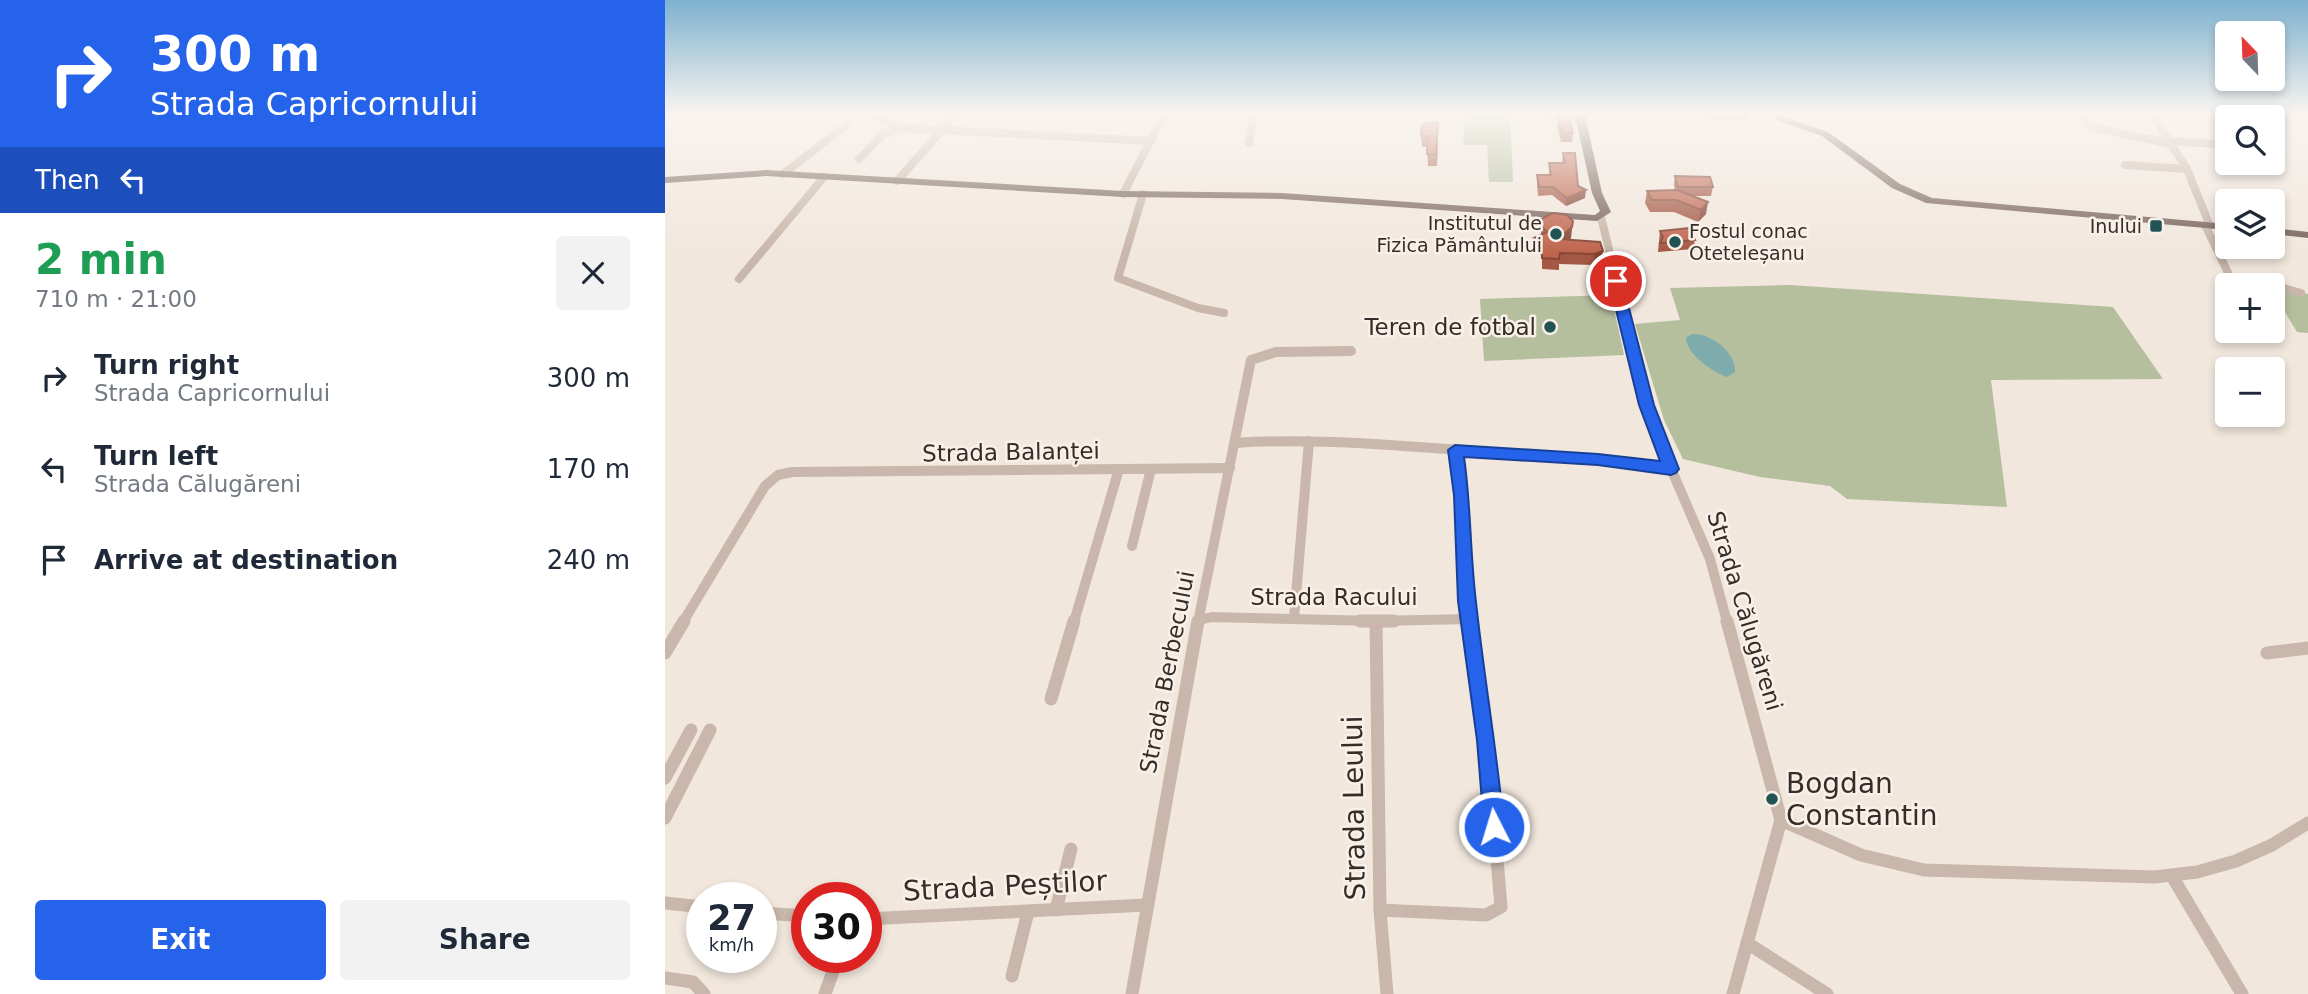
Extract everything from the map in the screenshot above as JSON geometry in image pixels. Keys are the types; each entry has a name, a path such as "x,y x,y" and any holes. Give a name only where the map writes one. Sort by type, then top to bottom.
{"main road":[{"name":"Strada Călugăreni","path":"1590,159 1602,212"},
{"path":"1861,159 1903,190 1941,203 2215,227"},
{"path":"665,180 731,173 783,174 1123,194 1274,196 1569,214 1588,210 1602,212"},
{"path":"1588,210 1597,193"},
{"path":"2285,233 2308,234"}],"street":[{"path":"783,174 802,159"},
{"path":"897,181 916,159"},
{"path":"1123,194 1141,159"},
{"path":"2181,159 2228,273"},
{"path":"2125,165 2187,169"},
{"path":"739,279 824,177"},
{"path":"1143,194 1118,278 1198,308 1224,313"},
{"name":"Strada Călugăreni","path":"1602,212 1647,405 1710,559 1781,820 1733,994"},
{"path":"2285,288 2301,293"},
{"name":"Strada Berbecului","path":"1132,994 1199,620 1251,360 1276,352 1351,351"},
{"path":"1239,426 1253,441"},
{"path":"1235,443 1310,441 1598,460 1671,469"},
{"path":"1294,619 1310,441"},
{"path":"1380,910 1477,916 1486,915 1501,907 1487,740 1469,619 1462,495 1455,450"},
{"name":"Strada Balanței","path":"665,653 765,486 778,475 792,472 885,474 1230,468"},
{"path":"1051,699 1119,469"},
{"path":"1132,546 1151,469"},
{"name":"Strada Racului","path":"1199,620 1212,617 1376,621 1469,619"},
{"name":"Strada Leului","path":"1376,621 1380,910 1387,994"},
{"path":"2267,653 2308,648"},
{"path":"665,778 691,730"},
{"path":"665,818 711,730"},
{"path":"1781,820 1861,855 1924,870 2172,876 2242,861 2264,851 2308,823"},
{"path":"1056,910 1071,849"},
{"path":"2172,876 2242,994"},
{"path":"665,903 686,905"},
{"name":"Strada Peștilor","path":"882,918 1146,905"},
{"path":"1012,976 1028,912"},
{"path":"1747,943 1827,994"},
{"path":"825,994 832,973"},
{"path":"665,978 694,982 701,986 704,994"}],"green space":[{"path":"1488,159 1512,159 1513,182 1489,182"},
{"path":"1790,285 2113,307 2163,379 1991,380 2007,507 1847,499 1830,486 1760,477 1683,459 1664,420 1635,324 1680,320 1670,288"},
{"path":"2285,289 2308,294 2308,333 2297,332 2285,312"},
{"name":"Teren de fotbal","path":"1611,295 1624,355 1484,361 1480,299"}],"water":[{"path":"1692,334 1707,337 1721,345 1731,357 1735,372 1727,377 1701,362 1687,344 1686,338"}],"building":[{"path":"1564,159 1576,159 1578,186 1586,190 1567,198 1553,187 1539,187 1537,175 1551,175 1549,163 1565,163"},
{"path":"1675,176 1710,177 1713,187 1678,187"},
{"path":"1677,190 1708,202 1701,210 1676,200 1652,200 1647,191"},
{"path":"1553,213 1567,215 1573,221 1572,227 1558,239 1600,242 1603,251 1595,254 1560,253 1559,259 1542,258 1542,245 1534,238 1547,232 1541,226 1541,219"},
{"path":"1689,228 1695,240 1660,243 1663,237 1660,231"}],"place":[{"name":"Inului","path":"2156,226"},
{"name":"Institutul de Fizica Pământului","path":"1556,234"},
{"name":"Fostul conac Oteteleșanu","path":"1675,242"},
{"name":"Teren de fotbal","path":"1550,327"},
{"name":"Bogdan Constantin","path":"1772,799"}],"route":[{"path":"1494,827 1487,740 1467,601 1462,495 1455,450 1598,460 1671,469 1655,434 1616,281"}]}
